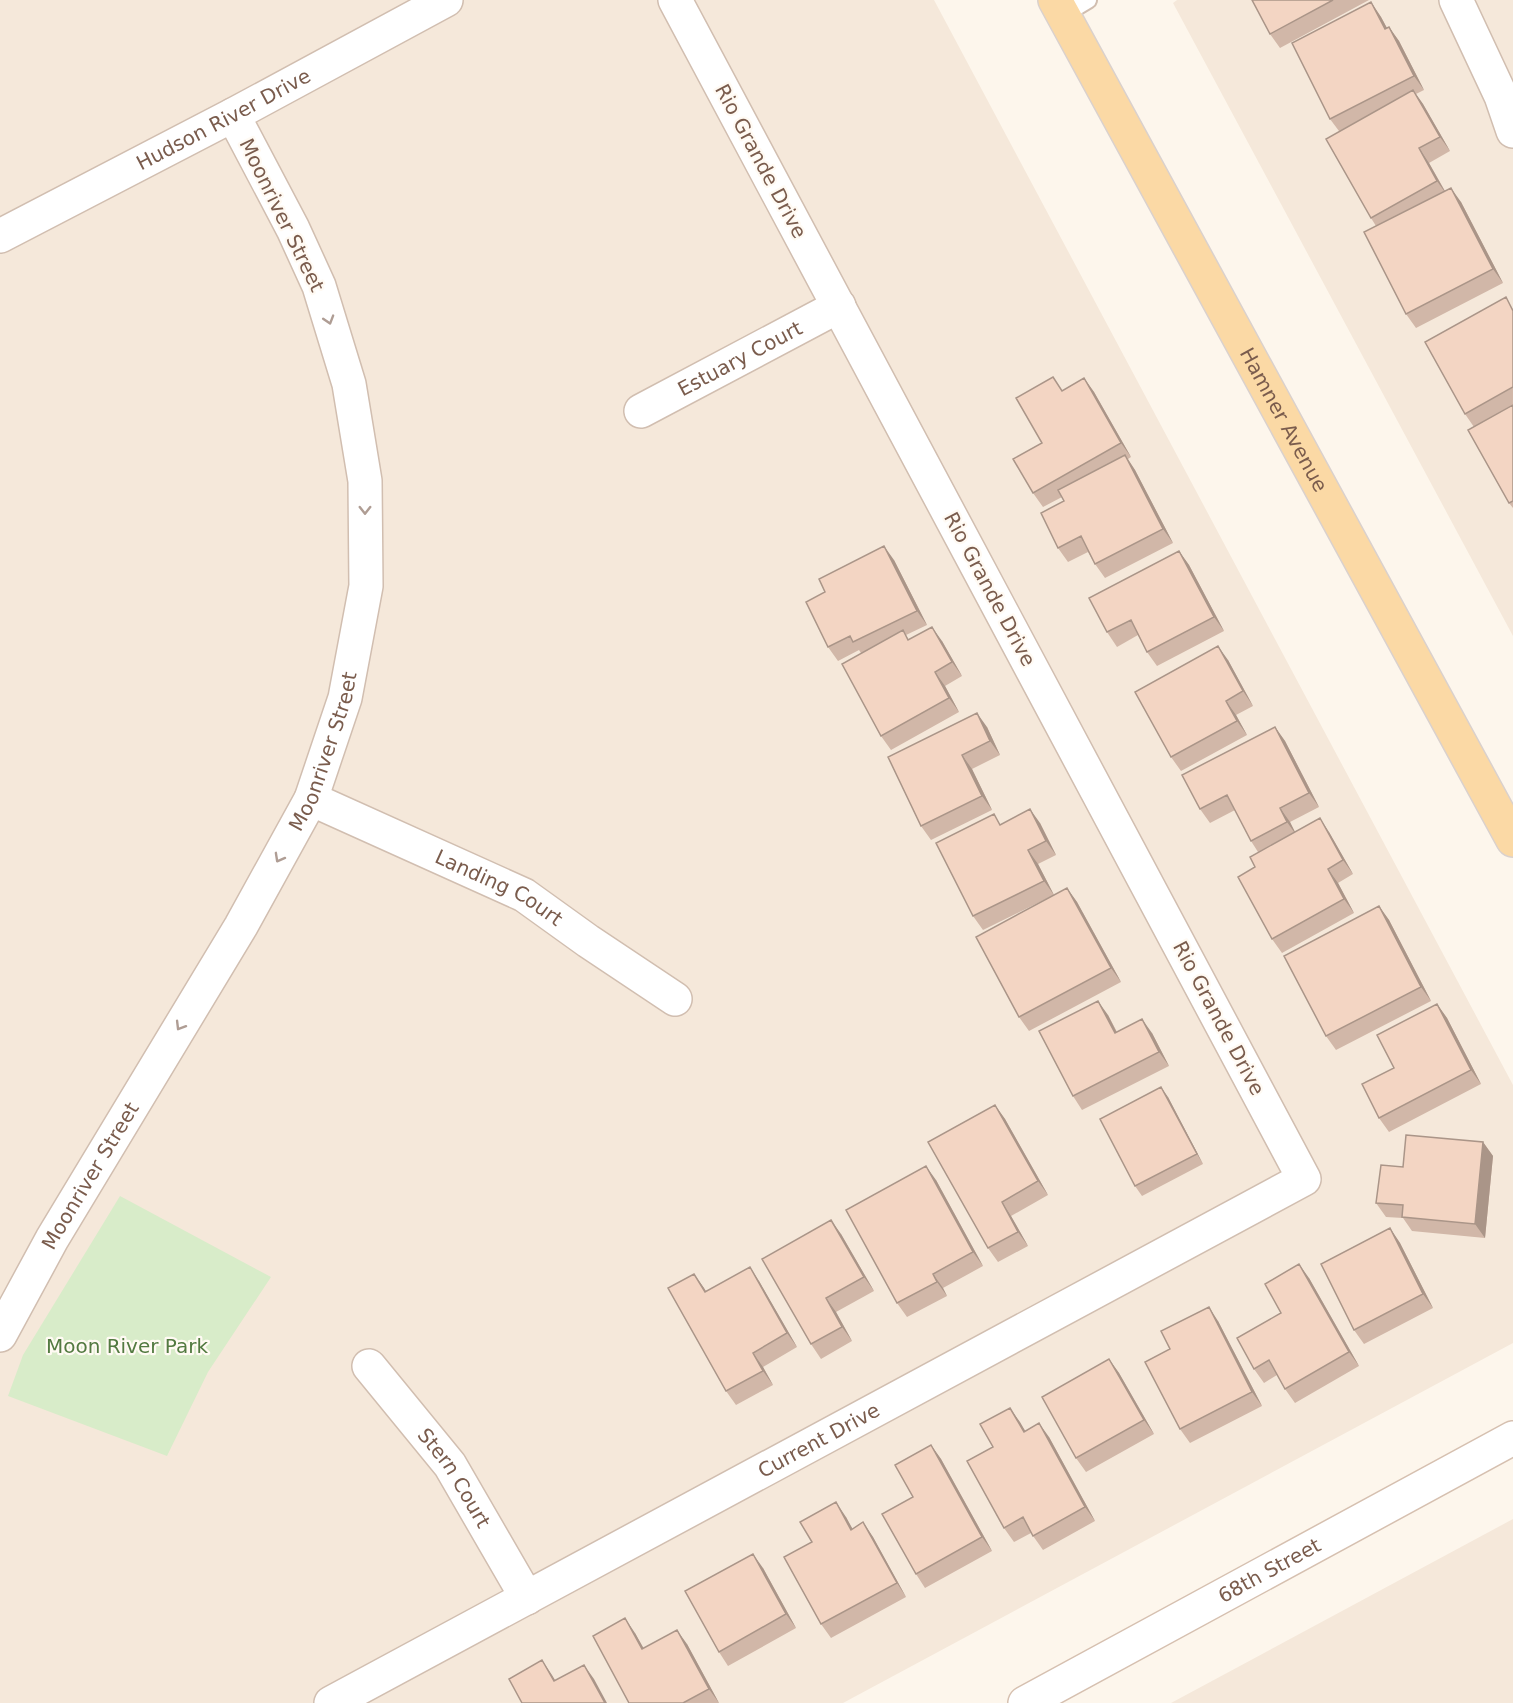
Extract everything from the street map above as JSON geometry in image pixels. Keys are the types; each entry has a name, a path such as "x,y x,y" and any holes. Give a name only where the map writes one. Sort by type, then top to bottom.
{"main road":[{"name":"Hamner Avenue","path":"1069,5 1513,840"}],"street":[{"name":"Hudson River Drive","path":"0,236 233,116 446,0"},
{"name":"Rio Grande Drive","path":"675,0 1304,1179"},
{"path":"1456,0 1501,96 1513,131"},
{"name":"Moonriver Street","path":"0,1335 8,1300 52,1239 241,926 311,799 345,698 366,586 365,481 349,384 319,286 293,229 233,116"},
{"name":"Estuary Court","path":"641,411 838,306"},
{"name":"Landing Court","path":"311,799 524,895 675,999"},
{"name":"Current Drive","path":"331,1703 1304,1179"},
{"name":"Stern Court","path":"369,1366 450,1465 527,1598"},
{"name":"68th Street","path":"1025,1703 1513,1438"}],"shaded area":[{"path":"0,0 934,0 1513,1085 1513,1343 843,1703 0,1703"},
{"path":"1177,0 1513,0 1513,636 1173,3"},
{"path":"1513,1519 1513,1703 1171,1703"}],"green space":[{"name":"Moon River Park","path":"120,1196 271,1277 208,1372 167,1456 8,1396 23,1355"}],"building":[{"path":"1252,0 1333,0 1270,34"},
{"path":"1371,2 1385,29 1389,27 1414,76 1330,119 1292,43"},
{"path":"1413,90 1440,137 1419,148 1437,181 1371,218 1326,139"},
{"path":"1451,188 1493,269 1406,314 1364,232"},
{"path":"1506,297 1513,311 1513,387 1465,414 1425,342"},
{"path":"1053,377 1062,391 1084,378 1121,443 1033,493 1013,459 1042,443 1016,398"},
{"path":"1513,405 1513,501 1509,503 1468,430"},
{"path":"1125,455 1163,529 1095,564 1081,536 1058,548 1041,513 1064,501 1058,490"},
{"path":"884,546 917,611 853,642 850,636 828,647 806,602 825,592 819,579"},
{"path":"1179,551 1214,617 1147,652 1131,620 1107,632 1089,598"},
{"path":"932,627 952,662 935,672 949,698 881,736 842,664 903,630 908,640"},
{"path":"1218,646 1243,691 1226,701 1237,721 1171,757 1135,692"},
{"path":"977,713 990,741 962,755 982,796 921,826 888,757"},
{"path":"1275,727 1309,793 1280,808 1287,822 1251,841 1227,795 1200,809 1182,775"},
{"path":"1030,809 1046,841 1028,850 1044,881 973,916 936,843 994,814 1000,825"},
{"path":"1320,818 1343,860 1328,869 1344,899 1272,939 1238,877 1255,867 1250,857"},
{"path":"1067,888 1111,968 1019,1017 976,937"},
{"path":"1379,906 1421,987 1326,1036 1284,956"},
{"path":"1098,1001 1115,1033 1142,1019 1159,1052 1073,1096 1039,1031"},
{"path":"1437,1004 1471,1070 1379,1118 1362,1084 1394,1068 1377,1035"},
{"path":"1161,1087 1197,1154 1135,1186 1100,1119"},
{"path":"995,1105 1038,1181 1002,1202 1018,1232 988,1248 928,1142"},
{"path":"1406,1135 1483,1142 1475,1224 1402,1217 1403,1205 1376,1203 1381,1165 1403,1167"},
{"path":"926,1166 973,1252 933,1274 937,1282 897,1303 846,1210"},
{"path":"831,1220 864,1277 826,1298 842,1327 811,1344 762,1259"},
{"path":"1390,1228 1423,1294 1354,1330 1321,1264"},
{"path":"1299,1264 1349,1352 1285,1389 1269,1360 1254,1369 1237,1338 1281,1313 1265,1284"},
{"path":"750,1267 787,1333 753,1353 763,1371 726,1391 668,1288 694,1274 705,1292"},
{"path":"1209,1307 1252,1392 1180,1429 1145,1362 1170,1349 1161,1331"},
{"path":"1109,1359 1144,1420 1076,1458 1042,1397"},
{"path":"1010,1408 1024,1432 1039,1423 1085,1507 1033,1536 1023,1517 1004,1528 967,1461 993,1447 980,1424"},
{"path":"931,1445 982,1537 916,1574 882,1514 913,1497 895,1465"},
{"path":"836,1502 851,1530 863,1522 897,1583 821,1624 784,1557 812,1542 800,1522"},
{"path":"753,1554 786,1614 719,1652 685,1591"},
{"path":"625,1618 642,1649 677,1630 709,1689 683,1703 629,1703 593,1636"},
{"path":"542,1660 554,1681 584,1665 605,1703 522,1703 509,1679"}]}
